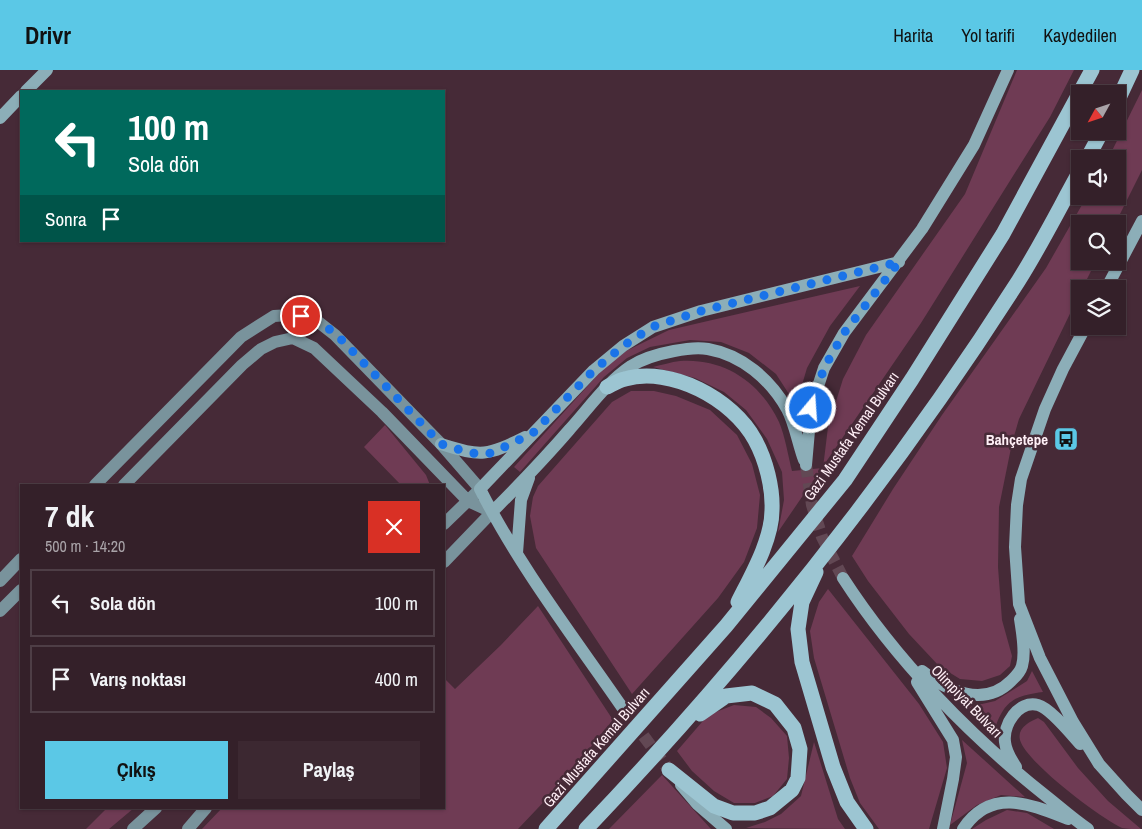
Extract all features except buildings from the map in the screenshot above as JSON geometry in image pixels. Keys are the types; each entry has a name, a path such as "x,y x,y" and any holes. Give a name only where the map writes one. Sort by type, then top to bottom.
{"highway":[{"name":"Gazi Mustafa Kemal Bulvarı","path":"550,825 726,626 845,480 912,379 1003,234 1092,70"},
{"path":"1125,85 1132,70"},
{"path":"586,829 650,761 727,674 911,440 1020,278 1071,187"},
{"path":"608,387 624,379 646,376 671,380 694,387 719,401 739,417 755,440 764,461 771,488 772,511 769,532 726,626"},
{"path":"825,551 802,602 798,629 802,662 833,767 847,802 866,829"},
{"path":"650,761 672,746 704,710 726,696 752,693 775,704 794,728 800,749 798,778 792,790 770,808 755,813 733,813 714,806 669,770"}],"main road":[{"path":"27,90 47,70"},
{"path":"492,512 530,474 608,387 630,367 661,353 687,349 707,349 729,356 758,372 788,410 806,465 811,408 824,368 844,333 922,229 974,145 1008,70"},
{"path":"0,118 20,97"},
{"path":"1111,280 1142,221"},
{"path":"622,707 517,554 480,489 594,370 623,346 652,327 701,311 899,262"},
{"path":"901,654 933,679 959,693 973,695 997,691 1007,685 1018,674 1024,656 1018,604 1015,547 1016,505 1030,449 1045,409 1081,335"},
{"path":"441,444 470,453 488,454 534,432"},
{"path":"517,554 521,500 530,474"},
{"name":"Olimpiyat Bulvarı","path":"843,578 862,608 958,720 1022,778 1085,827"},
{"path":"1018,604 1050,678 1073,722 1099,764"},
{"path":"901,654 952,740 956,757 942,829"},
{"path":"1022,778 1008,754 1005,742 1006,729 1018,710 1026,706 1038,705 1050,711 1142,810"},
{"path":"669,770 697,804 726,829"},
{"path":"963,829 970,819 989,805 1013,802 1038,807 1085,827"}],"street":[{"path":"96,484 241,337 274,316 312,317 336,334 441,444 480,489 445,523"},
{"path":"125,484 242,365 261,349 275,342 293,338 314,348 382,412 443,480 468,501 492,512 445,561"},
{"path":"191,389 207,401"},
{"path":"0,581 20,560"},
{"path":"0,611 20,591"},
{"path":"133,829 155,809"},
{"path":"188,829 205,809"}],"shaded area":[{"path":"1017,70 1074,70 1050,117 921,323 823,466 828,427 843,379 866,335 965,194"},
{"path":"1142,90 1142,170 1126,202 1126,150 1112,150 1117,140 1126,140 1126,122"},
{"path":"1082,205 1124,205 1120,215 1076,215"},
{"path":"1071,224 1071,270 1092,270 1086,280 1071,280 1071,312 1019,419 1012,443 999,507 998,567 1002,620 1012,656 1010,666 1000,675 982,681 960,679 939,666 909,634 868,581 852,556 942,415 1046,268"},
{"path":"860,286 830,326 807,368 796,405 776,374 749,353 721,342 690,340 650,347 627,358 604,377 520,472 514,467 603,369 626,351 669,330"},
{"path":"680,361 696,361 726,368 739,375 762,395 779,422 792,471 822,468 778,532 784,500 782,472 767,439 746,410 724,392 695,378 653,367"},
{"path":"631,391 654,391 676,396 710,410 737,435 752,464 760,495 757,528 744,562 718,598 632,694 536,548 530,516 533,497 538,486 612,402"},
{"path":"385,425 426,475 430,484 400,484 364,447"},
{"path":"828,589 919,704 943,742 947,768 929,829 879,829 860,803 850,778 814,658 810,631 819,602"},
{"path":"538,606 613,720 554,791 518,829 202,829 221,809 445,809 445,679 455,689"},
{"path":"1032,671 1043,692 1023,696 1010,703 1001,715 993,734 961,704 982,704 995,701 1027,681"},
{"path":"734,705 756,707 771,718 787,736 789,758 787,779 773,796 755,803 734,803 714,791 692,771 677,751 708,715"},
{"path":"1038,718 1044,722 1078,768 1108,801 1141,829 1122,828 1112,822 1082,802 1035,762 1025,750 1020,740 1020,732 1024,726"},
{"path":"962,740 1025,797 1001,795 977,805 950,825 967,763"},
{"path":"814,742 838,819 845,829 746,828 781,814 801,796"},
{"path":"662,775 711,829 609,829"},
{"path":"106,809 133,809 109,829 86,829"},
{"path":"1007,810 1027,813 1054,829 972,829"}],"tunnel":[{"path":"806,465 812,505 822,537 843,578"},
{"path":"622,707 669,770"}],"place":[{"name":"Bahçetepe","path":"1066,439"}],"route":[{"path":"301,316 312,317 336,334 441,444 470,453 488,454 534,432 594,370 623,346 652,327 701,311 899,262 844,333 824,368 811,408"}]}
